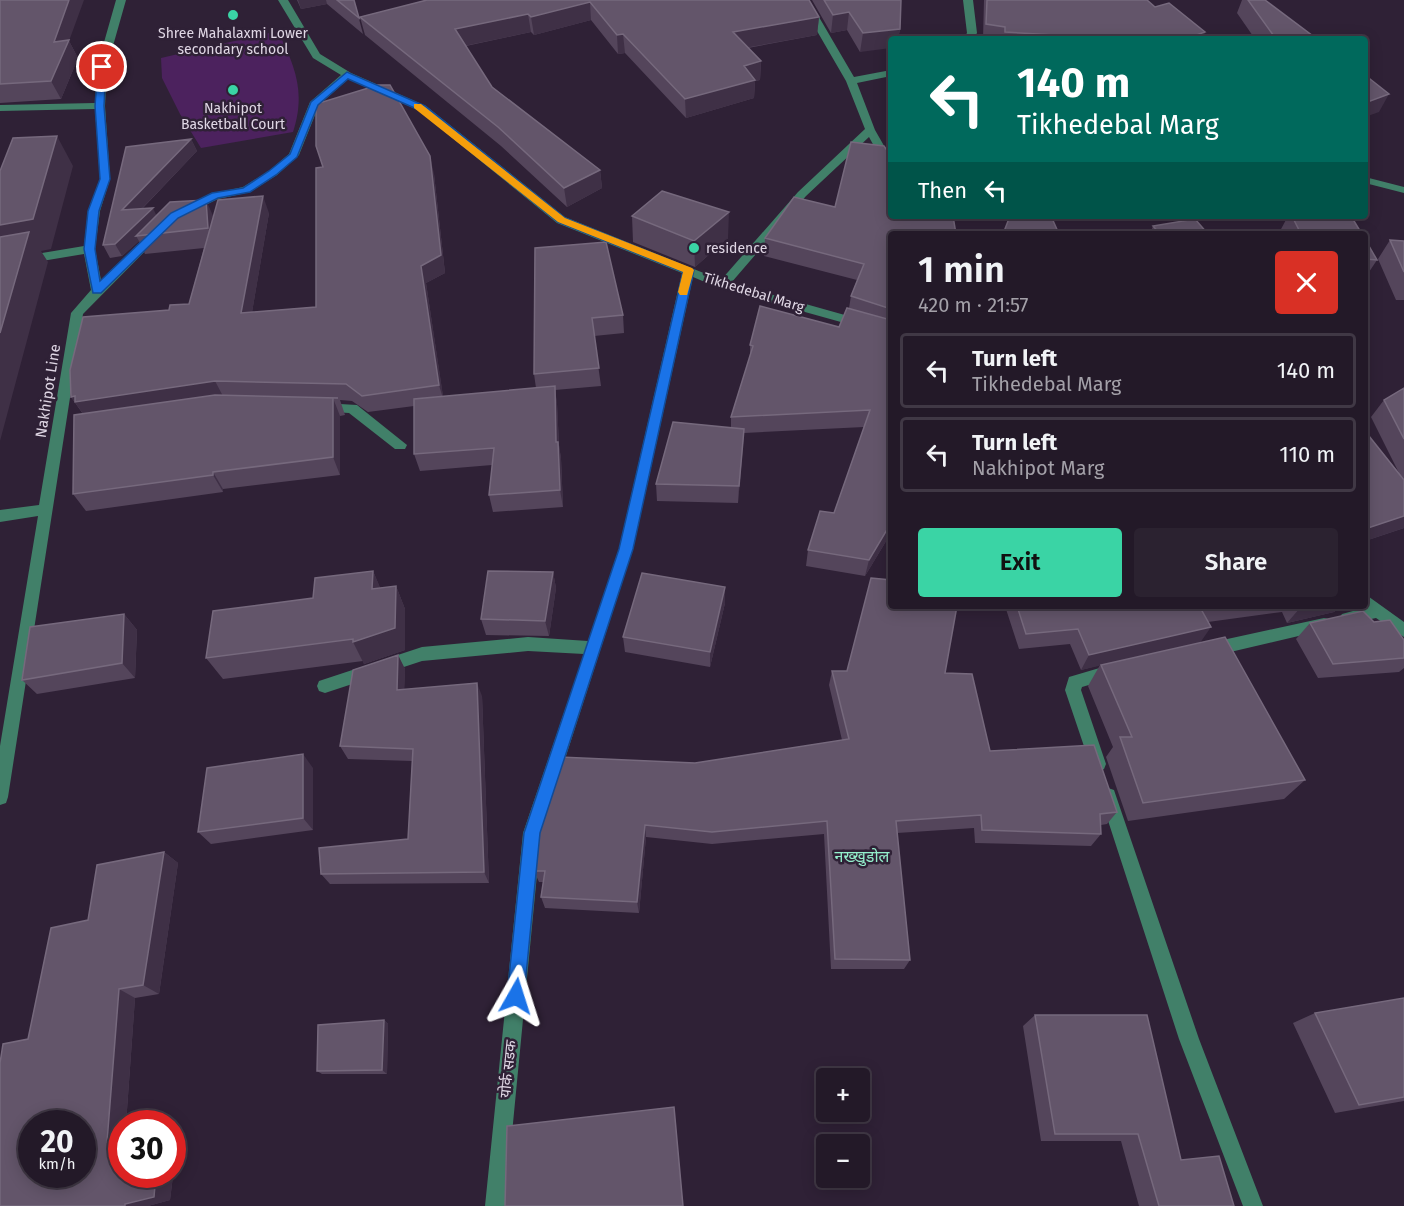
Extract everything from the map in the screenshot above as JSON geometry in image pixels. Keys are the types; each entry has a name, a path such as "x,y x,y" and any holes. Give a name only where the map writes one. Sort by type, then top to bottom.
{"street":[{"path":"97,291 89,249 93,211 105,179 100,106 102,67 121,0"},
{"name":"Tikhedebal Marg","path":"283,0 316,56 347,75 422,108 561,220 723,285 888,331"},
{"path":"804,0 851,81 870,130 888,163"},
{"path":"968,0 972,33 970,36"},
{"path":"851,81 888,73"},
{"name":"Nakhipot Line","path":"0,797 45,510 63,429 77,313 170,220 215,196 246,190 273,173 294,155 314,104 347,75"},
{"path":"0,108 100,106"},
{"path":"723,285 802,194 870,130"},
{"path":"1368,181 1404,190"},
{"path":"0,264 89,249"},
{"name":"योर्क सडक","path":"495,1206 532,833 626,549 689,270"},
{"path":"309,407 352,408 400,445"},
{"path":"0,516 45,510"},
{"path":"1368,602 1404,631"},
{"path":"1197,652 1379,611"},
{"path":"325,686 422,654 528,644 593,648"},
{"path":"1128,668 1083,678 1075,682 1073,690 1189,1039 1253,1206"}],"shaded area":[{"name":"Nakhipot Basketball Court","path":"278,31 297,80 299,104 293,132 201,148 162,78 161,58"}],"building":[{"path":"0,0 69,0 54,42 69,40 51,81 0,84"},
{"path":"337,0 354,0 359,18"},
{"path":"427,0 809,0 819,17 733,32 761,61 744,66 755,80 685,99 623,34 617,35 590,2 531,17 528,14 455,29 492,87 600,170 564,188 498,127 360,17"},
{"path":"824,0 901,0 900,29 863,33 849,12 833,15"},
{"path":"987,0 1147,0 1155,7 1169,3 1205,32 1194,36 1054,36 1005,32 1005,27 986,24"},
{"path":"1248,0 1265,0 1313,36 1274,36"},
{"path":"1368,77 1389,94 1368,102"},
{"path":"378,85 390,85 430,156 441,255 421,266 439,385 362,396 346,384 215,381 75,402 75,396 71,397 70,370 83,317 169,310 170,305 189,304 218,200 263,196 241,313 316,307 316,168 323,167 316,146 316,104"},
{"path":"57,136 33,219 0,225 0,171 13,138"},
{"path":"191,139 122,210 153,208 115,244 103,245 126,147"},
{"path":"851,142 884,146 888,152 888,219 954,219 956,231 888,231 888,308 851,296 864,264 765,238 794,197 835,207"},
{"path":"662,191 729,212 694,241 632,216"},
{"path":"206,200 208,228 136,236 170,202"},
{"path":"1009,219 1052,219 1058,231 1004,231"},
{"path":"1195,219 1205,231 1157,231 1153,226"},
{"path":"1294,219 1353,219 1360,231 1300,231"},
{"path":"29,232 0,333 0,237"},
{"path":"1390,240 1404,241 1404,272"},
{"path":"606,242 623,315 592,318 599,368 534,374 535,248"},
{"path":"1368,244 1377,260 1368,259"},
{"path":"760,306 839,327 847,308 888,319 888,528 869,560 808,550 820,511 834,513 870,410 731,417 753,346 750,345"},
{"path":"555,386 560,490 489,495 494,448 414,454 414,399"},
{"path":"1404,388 1404,439 1384,400"},
{"path":"215,395 338,398 333,398 333,457 213,472 213,475 73,494 74,415"},
{"path":"673,422 744,429 739,486 656,484"},
{"path":"1368,435 1404,480 1404,516 1368,528"},
{"path":"373,571 372,589 396,586 395,628 353,642 353,639 206,658 213,611 313,598 315,578"},
{"path":"488,571 553,572 545,621 481,619"},
{"path":"642,573 725,587 710,652 623,637"},
{"path":"871,578 888,580 888,609 956,609 945,673 972,674 990,751 1094,745 1117,812 1100,814 1101,834 982,830 981,815 896,821 910,960 835,959 827,821 712,832 645,825 637,902 541,897 545,871 534,871 539,821 560,757 695,763 849,739 832,671 847,671"},
{"path":"1018,609 1201,609 1211,627 1089,655 1078,629 1026,634"},
{"path":"1363,611 1374,622 1390,620 1404,640 1404,658 1333,664 1310,623"},
{"path":"124,614 122,663 22,680 30,627"},
{"path":"1225,637 1305,780 1143,803 1120,737 1132,737 1101,665"},
{"path":"398,655 397,690 477,683 484,872 321,874 319,848 408,839 413,749 340,746 353,670"},
{"path":"303,754 303,818 198,832 207,768"},
{"path":"164,852 143,985 119,989 107,1142 108,1188 155,1188 154,1197 125,1204 125,1206 0,1206 0,1063 3,1044 28,1039 51,928 88,920 97,865"},
{"path":"1404,998 1404,1097 1359,1105 1315,1013"},
{"path":"1035,1015 1147,1015 1181,1160 1219,1156 1234,1206 1159,1206 1138,1134 1055,1134"},
{"path":"384,1020 382,1070 317,1071 318,1025"},
{"path":"674,1107 683,1206 505,1206 507,1126"}],"slow traffic":[{"path":"418,106 561,220 689,270 684,292"}],"place":[{"name":"Shree Mahalaxmi Lower secondary school","path":"233,15"},
{"name":"Nakhipot Basketball Court","path":"233,90"},
{"name":"residence","path":"694,248"}],"district":[{"name":"नख्खुडोल","path":"862,856"}],"route":[{"path":"102,67 100,106 105,179 93,211 89,249 97,291 175,215 215,196 246,190 273,173 294,155 314,104 347,75 422,108 561,220 689,270 626,549 532,833 516,996"}]}
